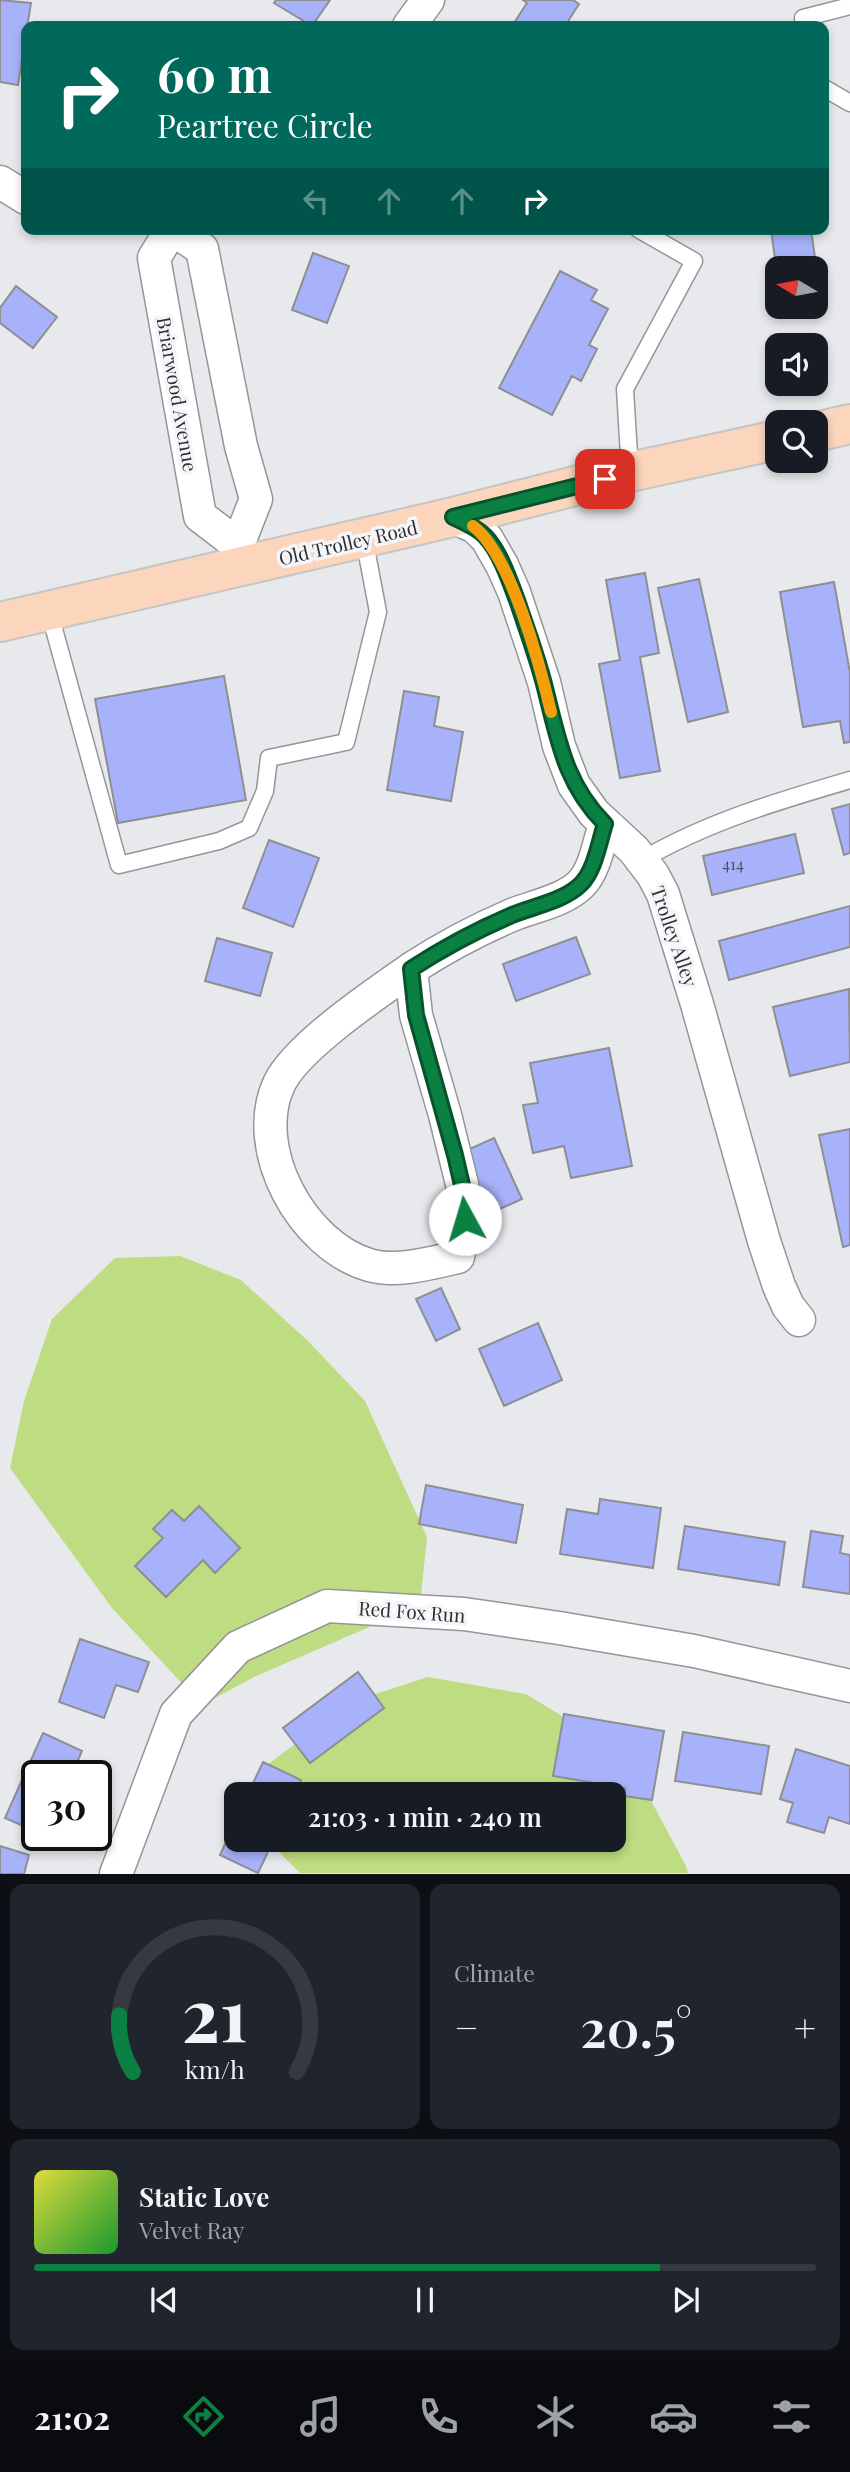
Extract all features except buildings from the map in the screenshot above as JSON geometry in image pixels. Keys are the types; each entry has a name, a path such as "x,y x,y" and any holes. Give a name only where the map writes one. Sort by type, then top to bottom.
{"main road":[{"path":"828,430 850,425"},
{"name":"Old Trolley Road","path":"0,622 241,556 364,538 630,472 765,443"}],"street":[{"path":"413,21 428,0"},
{"path":"0,182 21,195"},
{"name":"Briarwood Avenue","path":"168,235 154,258 200,516 241,556 256,499 241,446 202,248 181,235"},
{"name":"Trolley Alley","path":"453,517 475,527 487,539 502,565 514,592 544,682 559,746 574,785 594,813 642,860 653,875 670,911 764,1241 779,1286 788,1306 799,1320"},
{"path":"411,969 416,1015 455,1155 462,1185 465,1219 458,1257 411,1267 370,1266 325,1242 295,1204 284,1183 269,1139 271,1108 279,1083 311,1046 359,1006 411,969 480,930 545,904 580,886 588,876 605,824"},
{"name":"Red Fox Run","path":"116,1874 176,1714 238,1647 327,1606 464,1614 559,1628 694,1651 850,1686"}],"lane":[{"path":"803,21 850,6"},
{"path":"829,91 850,103"},
{"path":"630,472 625,389 694,261 648,235"},
{"path":"49,610 119,865 219,841 248,828 265,791 269,758 346,742 378,612 364,538"},
{"path":"642,860 689,834 728,818 850,780"}],"green space":[{"path":"180,1256 241,1280 308,1341 365,1401 427,1537 420,1605 254,1677 202,1705 112,1608 10,1468 24,1401 52,1319 115,1258"},
{"path":"428,1677 526,1694 627,1756 688,1873 300,1873 279,1852 626,1852 626,1782 257,1782 263,1768 351,1702"}],"slow traffic":[{"path":"473,526 487,539 514,592 544,682 551,712"}],"route":[{"path":"465,1219 462,1185 455,1155 416,1015 411,969 480,930 545,904 580,886 588,876 605,824 574,785 559,746 544,682 514,592 502,565 487,539 475,527 453,517 605,479"}]}
